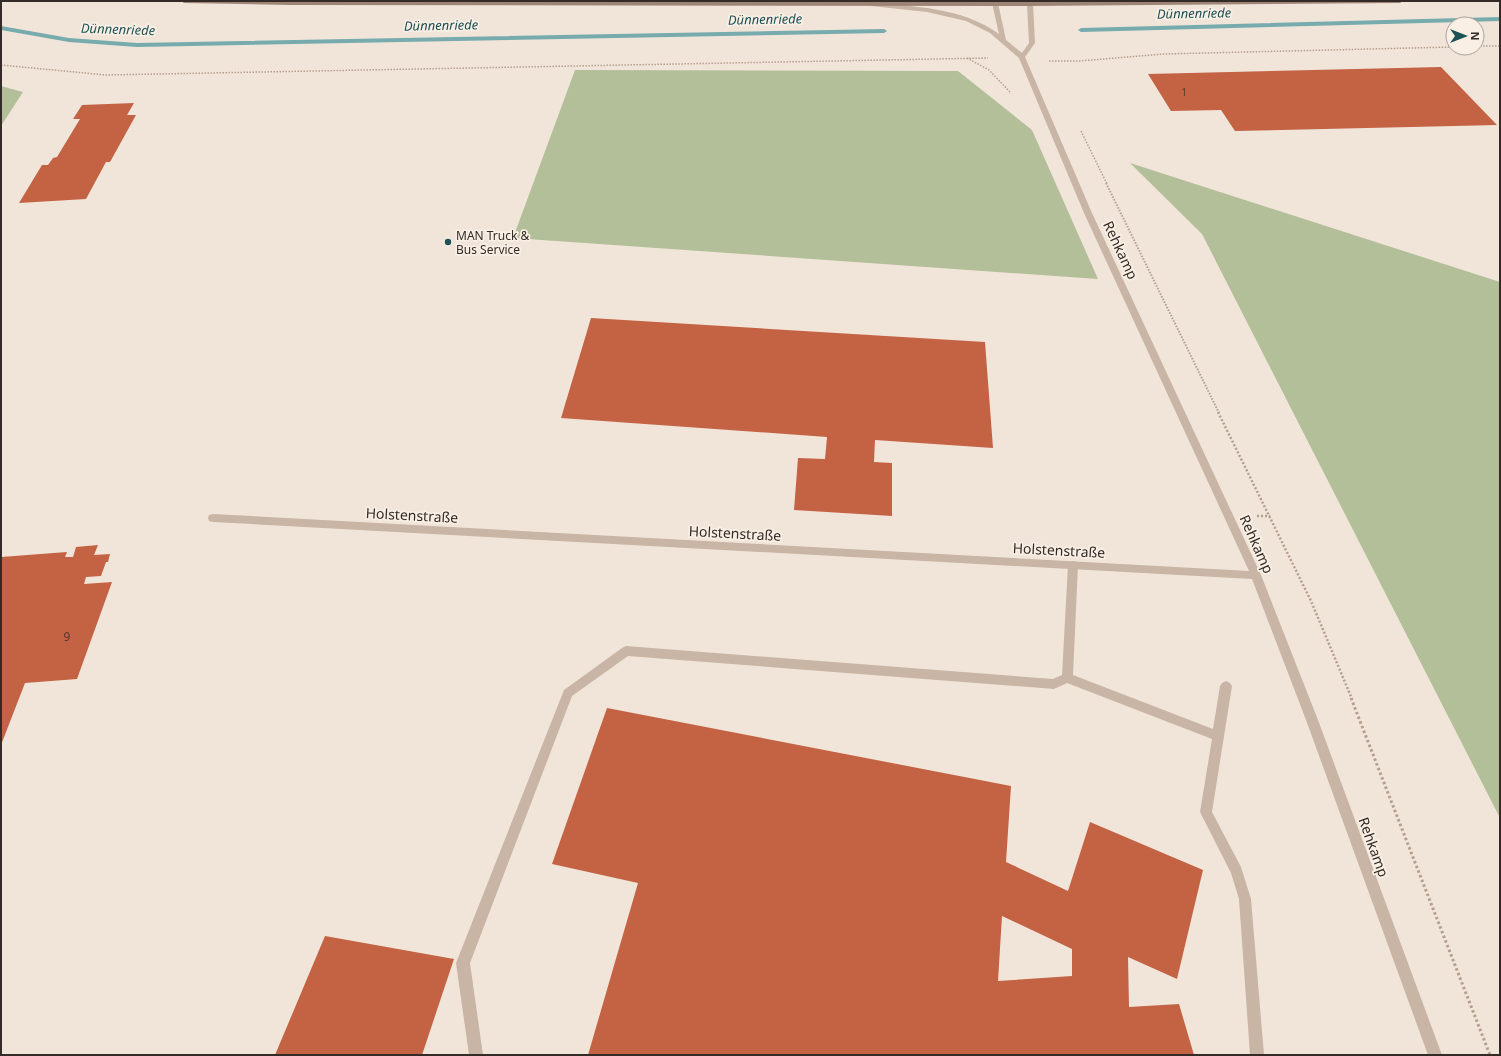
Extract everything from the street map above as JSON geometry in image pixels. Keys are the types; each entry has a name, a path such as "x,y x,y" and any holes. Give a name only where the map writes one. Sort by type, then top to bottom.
{"main road":[{"path":"184,1 281,3 1400,1"}],"street":[{"path":"995,2 1003,40"},
{"path":"1022,57 1032,43 1030,2"},
{"name":"Rehkamp","path":"855,3 934,11 958,17 982,26 1003,40 1022,57 1088,213 1256,575 1312,720 1435,1055"},
{"name":"Holstenstraße","path":"213,518 1256,575"},
{"path":"1067,678 1073,565"},
{"path":"476,1055 463,963 568,693 626,652 1054,684 1067,678 1218,736"},
{"path":"1226,686 1206,812 1237,871 1245,899 1257,1055"}],"path":[{"path":"1485,46 1500,46"},
{"path":"1,65 106,75 1022,57 1056,62 1163,54 1445,47"},
{"path":"967,58 989,70 1012,96"},
{"path":"1048,118 1074,118 1311,602 1345,682 1490,1055"}],"green space":[{"path":"575,70 958,71 1032,130 1098,279 513,238"},
{"path":"1,86 23,92 1,126"},
{"path":"1130,163 1500,282 1500,818 1202,234"}],"building":[{"path":"1441,67 1497,125 1235,131 1221,110 1171,111 1148,74"},
{"path":"134,103 127,115 136,115 110,162 106,162 86,199 19,203 42,165 48,165 53,158 57,157 80,119 73,119 82,105"},
{"path":"591,318 985,342 993,448 875,440 874,462 892,463 892,516 794,510 798,458 825,459 827,437 561,418"},
{"path":"98,545 94,555 110,554 108,562 106,562 101,576 86,577 84,584 112,582 77,679 25,683 1,745 1,557 67,552 65,557 73,557 76,547"},
{"path":"607,708 1011,786 1006,862 1068,891 1090,822 1203,870 1177,979 1128,957 1129,1007 1179,1004 1194,1055 588,1055 638,883 552,864","holes":["1002,916 1072,949 1072,976 998,981"]},
{"path":"325,936 454,959 422,1055 275,1055"}],"waterway":[{"name":"Dünnenriede","path":"1081,30 1500,19"},
{"name":"Dünnenriede","path":"1,28 69,40 137,45 884,31"}],"place":[{"name":"MAN Truck & Bus Service","path":"448,242"}]}
